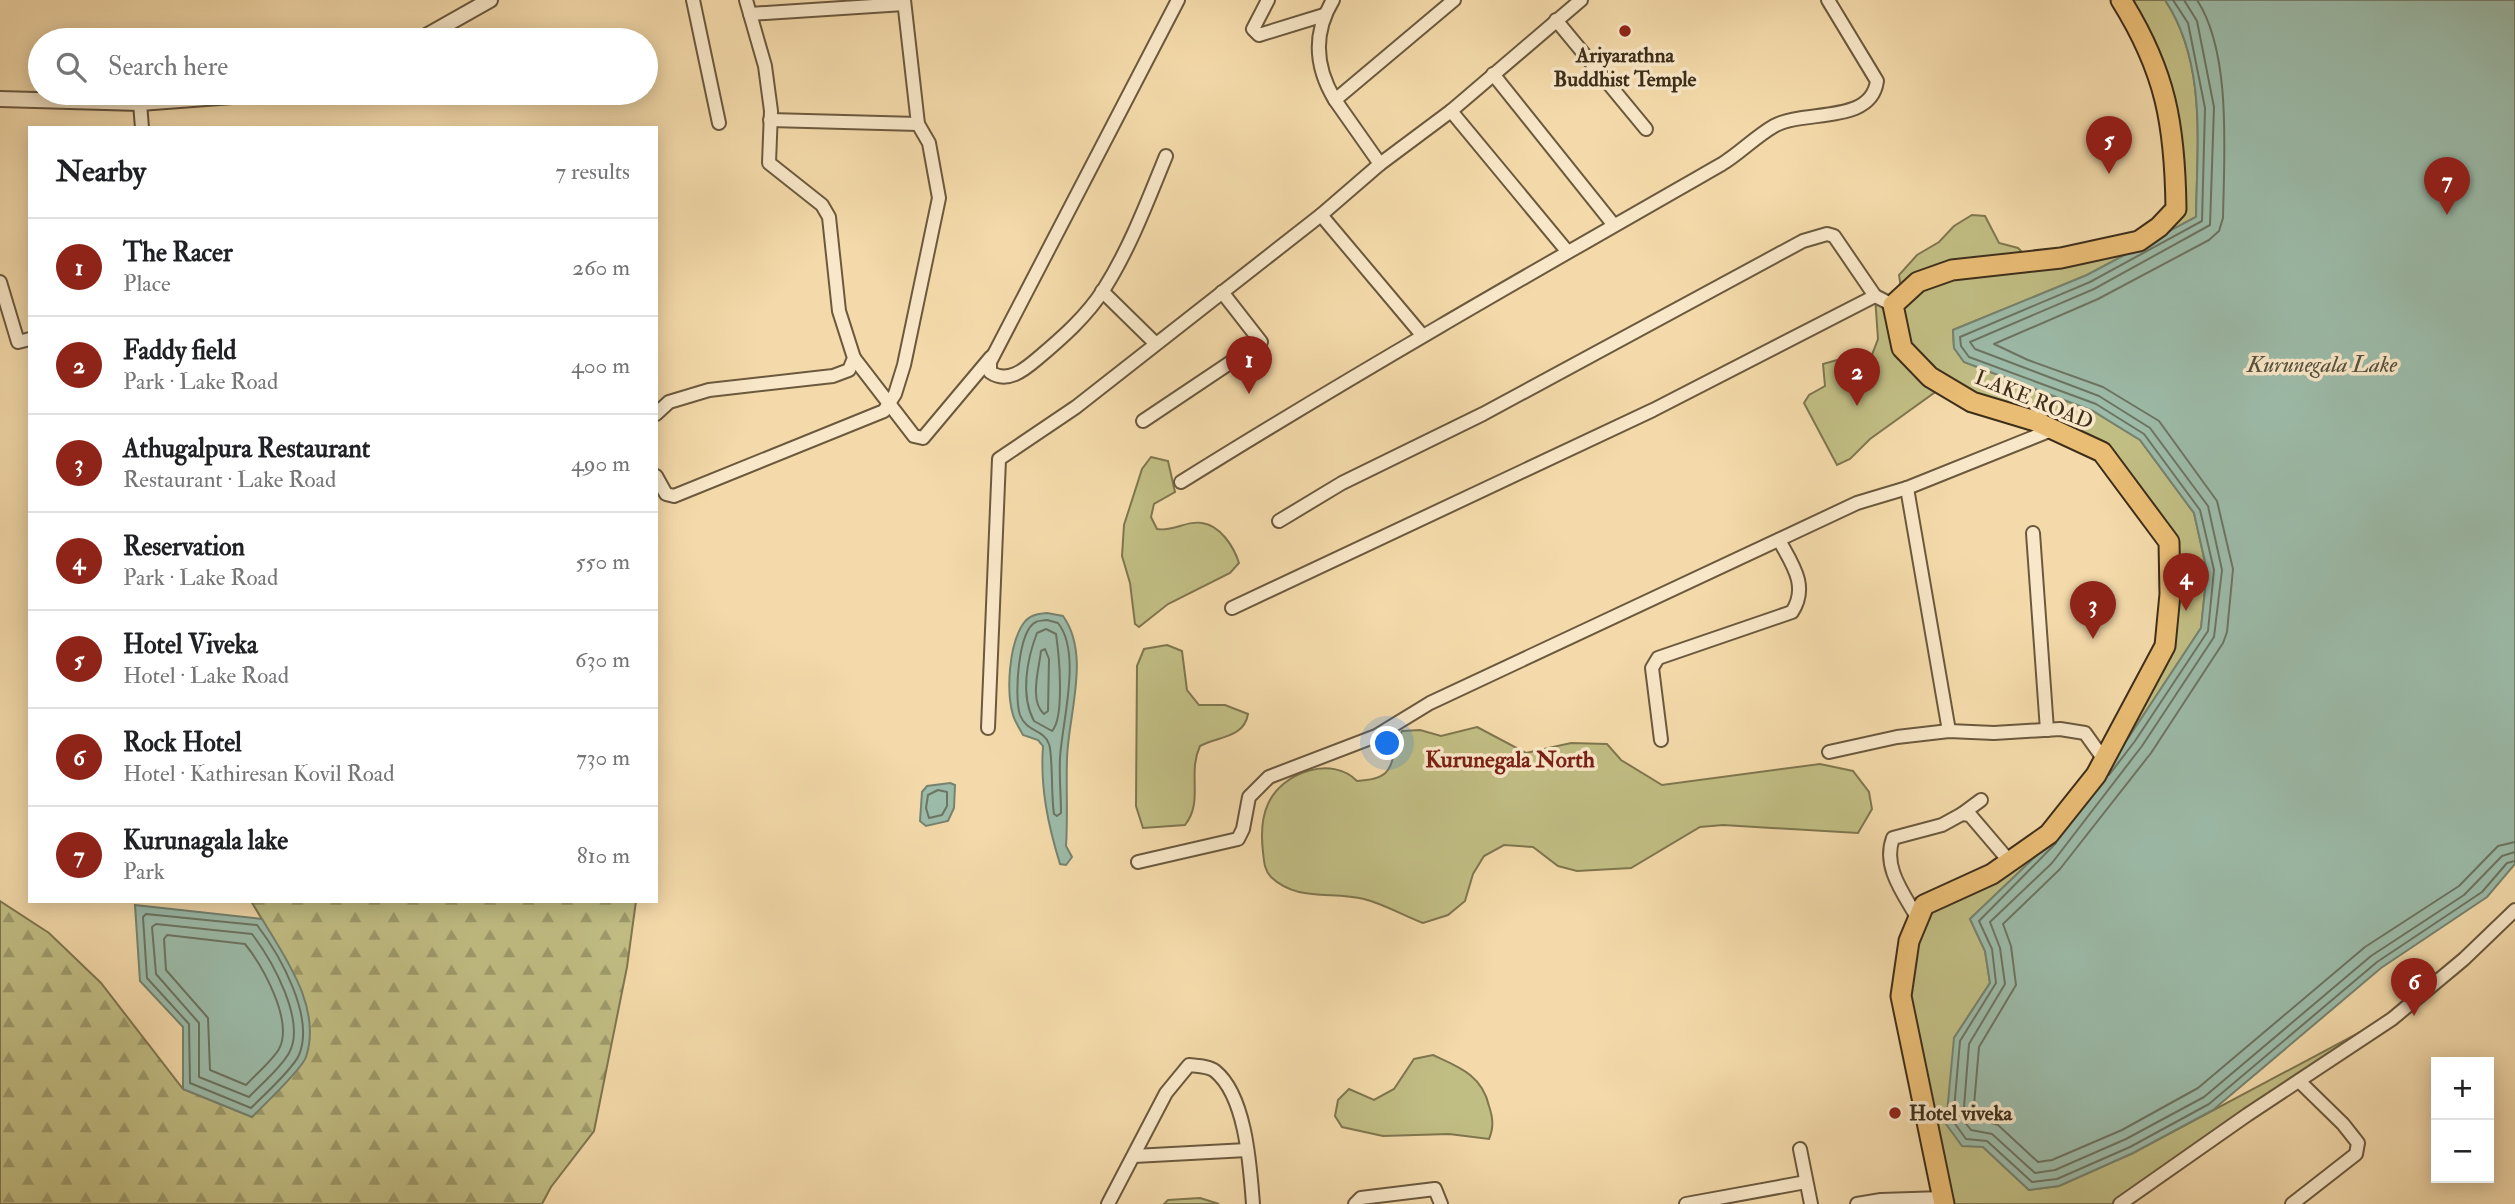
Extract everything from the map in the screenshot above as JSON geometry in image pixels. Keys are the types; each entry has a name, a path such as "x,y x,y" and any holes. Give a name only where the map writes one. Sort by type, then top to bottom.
{"main road":[{"path":"1884,301 1918,282 1952,270 2061,258 2139,241 2160,227 2176,209 2176,153 2168,103 2139,28 2121,0"},
{"name":"LAKE ROAD","path":"1884,301 1902,348 1930,377 1972,402 2054,429 2102,452 2169,542 2170,594 2165,646 2105,761 2049,834 1992,874 1924,905 1909,941 1901,996 1944,1201"}],"street":[{"path":"441,28 491,0"},
{"path":"693,0 719,123"},
{"path":"747,0 765,66 770,120 769,163 822,205 829,217 839,312 854,358 914,436 923,438 995,353"},
{"path":"1166,156 1142,214 1102,292 1066,334 1024,370 1009,377 997,377 990,372 990,362 1178,0"},
{"path":"1268,0 1253,29 1259,35 1324,15"},
{"path":"1333,0 1324,15 1318,34 1318,53 1327,87 1380,164"},
{"path":"1335,100 1454,0"},
{"path":"988,728 997,462 1076,407 1321,215 1380,164 1451,111 1581,0"},
{"path":"1181,482 1422,335 1613,223 1726,161 1776,125 1865,106 1875,93 1877,81 1828,0"},
{"path":"658,480 666,494 674,496 884,411 890,404 904,365 938,216 938,181 929,143 918,124 904,2 750,14"},
{"path":"1556,20 1646,129"},
{"path":"1493,74 1613,223"},
{"path":"0,99 28,100"},
{"path":"139,105 142,126"},
{"path":"1451,111 1567,251"},
{"path":"770,120 918,124"},
{"path":"1321,215 1422,335"},
{"path":"1232,608 1884,301 1834,236 1827,234 1803,241 1483,414 1342,483 1279,521"},
{"path":"0,282 18,342 28,340"},
{"path":"1102,292 1155,343"},
{"path":"1143,421 1261,342 1222,292"},
{"path":"658,412 669,402 709,390 833,376 849,370 854,358"},
{"path":"1138,862 1238,839 1243,830 1249,797 1269,777 1376,736 1430,703 1857,503 1907,488 2054,429"},
{"path":"1907,488 1949,731"},
{"path":"2033,533 2048,730"},
{"path":"1661,740 1652,668 1658,658 1792,612 1800,600 1799,578 1779,540"},
{"path":"1829,752 1896,737 1949,731 2048,730 2085,733 2105,761"},
{"path":"1918,919 1891,868 1888,852 1894,838 1941,825 1981,800"},
{"path":"1962,814 1970,816 2010,862"},
{"path":"2120,1204 2411,1005 2515,910"},
{"path":"1108,1204 1166,1093 1189,1065 1213,1069 1232,1088 1247,1150 1253,1204"},
{"path":"2292,1204 2356,1154 2358,1143 2343,1124 2299,1081"},
{"path":"1800,1149 1811,1204"},
{"path":"1134,1156 1247,1150"},
{"path":"1686,1204 1806,1182"},
{"path":"1355,1204 1361,1198 1435,1189 1441,1204"},
{"path":"1857,1204 1944,1201"}],"green space":[{"path":"2121,0 2165,0 2188,50 2197,105 2196,217 2087,275 1953,330 1954,348 1964,362 2093,411 2140,440 2194,513 2207,571 2201,628 2129,737 2039,853 1970,919 1985,951 1990,983 1954,1038 1983,1147 2029,1190 2059,1186 2133,1153 2411,1005 2120,1204 1944,1204 1901,996 1924,905 2049,834 2165,646 2169,542 2103,452 1941,388 1870,439 1850,459 1837,465 1804,403 1809,395 1825,386 1823,364 1837,360 1853,369 1868,365 1878,339 1875,296 1893,305 1902,294 1899,275 1917,255 1939,242 1954,226 1972,215 1985,216 1999,243 2018,248 2032,262 2139,241 2176,209 2176,153"},
{"path":"1151,457 1168,461 1175,492 1154,504 1151,517 1157,529 1191,523 1209,525 1225,538 1239,563 1230,573 1168,604 1139,627 1135,624 1130,583 1122,556 1124,525 1142,469"},
{"path":"1167,645 1182,651 1187,690 1199,705 1225,705 1248,714 1246,722 1236,732 1200,746 1196,756 1194,806 1185,825 1143,828 1136,806 1137,666 1144,649"},
{"path":"1477,727 1526,753 1571,743 1607,744 1621,760 1662,785 1820,764 1853,771 1869,792 1872,809 1858,833 1723,825 1700,827 1631,868 1577,871 1558,866 1533,847 1504,845 1484,856 1473,874 1465,901 1448,915 1423,923 1364,899 1292,890 1271,877 1264,858 1263,821 1268,804 1284,783 1308,771 1322,768 1347,773 1357,781 1371,780 1380,777 1390,766 1402,731 1420,730 1441,736"},
{"path":"0,901 49,933 101,983 183,1089 252,1117 288,963 252,903 636,903 627,967 594,1131 551,1187 542,1204 0,1204"},
{"path":"1433,1055 1468,1073 1481,1087 1486,1095 1492,1119 1489,1139 1449,1134 1383,1136 1342,1127 1335,1116 1338,1100 1349,1089 1374,1100 1394,1089 1414,1059"},
{"path":"1200,1198 1219,1204 1164,1204 1168,1200"}],"water":[{"name":"Kurunegala Lake","path":"2165,0 2515,0 2515,864 2487,897 2381,968 2213,1110 2133,1153 2059,1186 2029,1190 1983,1147 1962,1146 1946,1124 1954,1038 1990,983 1985,951 1970,919 2039,853 2129,737 2201,628 2207,571 2194,513 2140,440 2093,411 1964,362 1954,348 1953,330 2087,275 2196,217 2198,133 2194,77 2188,50"},
{"path":"1047,613 1063,616 1076,649 1076,686 1067,770 1066,846 1072,857 1066,865 1060,864 1049,820 1044,791 1043,746 1038,740 1023,735 1013,715 1010,694 1010,668 1018,633 1028,619"},
{"path":"950,783 955,785 954,808 948,821 926,826 920,821 922,792 927,786"},
{"path":"135,905 262,919 291,967 309,1020 310,1039 306,1057 290,1078 252,1117 183,1089 183,1027 140,981"}],"place":[{"name":"Ariyarathna Buddhist Temple","path":"1625,31"},
{"name":"Hotel Viveka","path":"2109,174"},
{"name":"Kurunagala lake","path":"2447,215"},
{"name":"The Racer","path":"1249,394"},
{"name":"Faddy field","path":"1857,406"},
{"name":"Reservation","path":"2186,611"},
{"name":"Athugalpura Restaurant","path":"2093,639"},
{"name":"Rock Hotel","path":"2414,1016"},
{"name":"Hotel viveka","path":"1895,1113"}],"district":[{"name":"Kurunegala North","path":"1510,759"}]}
